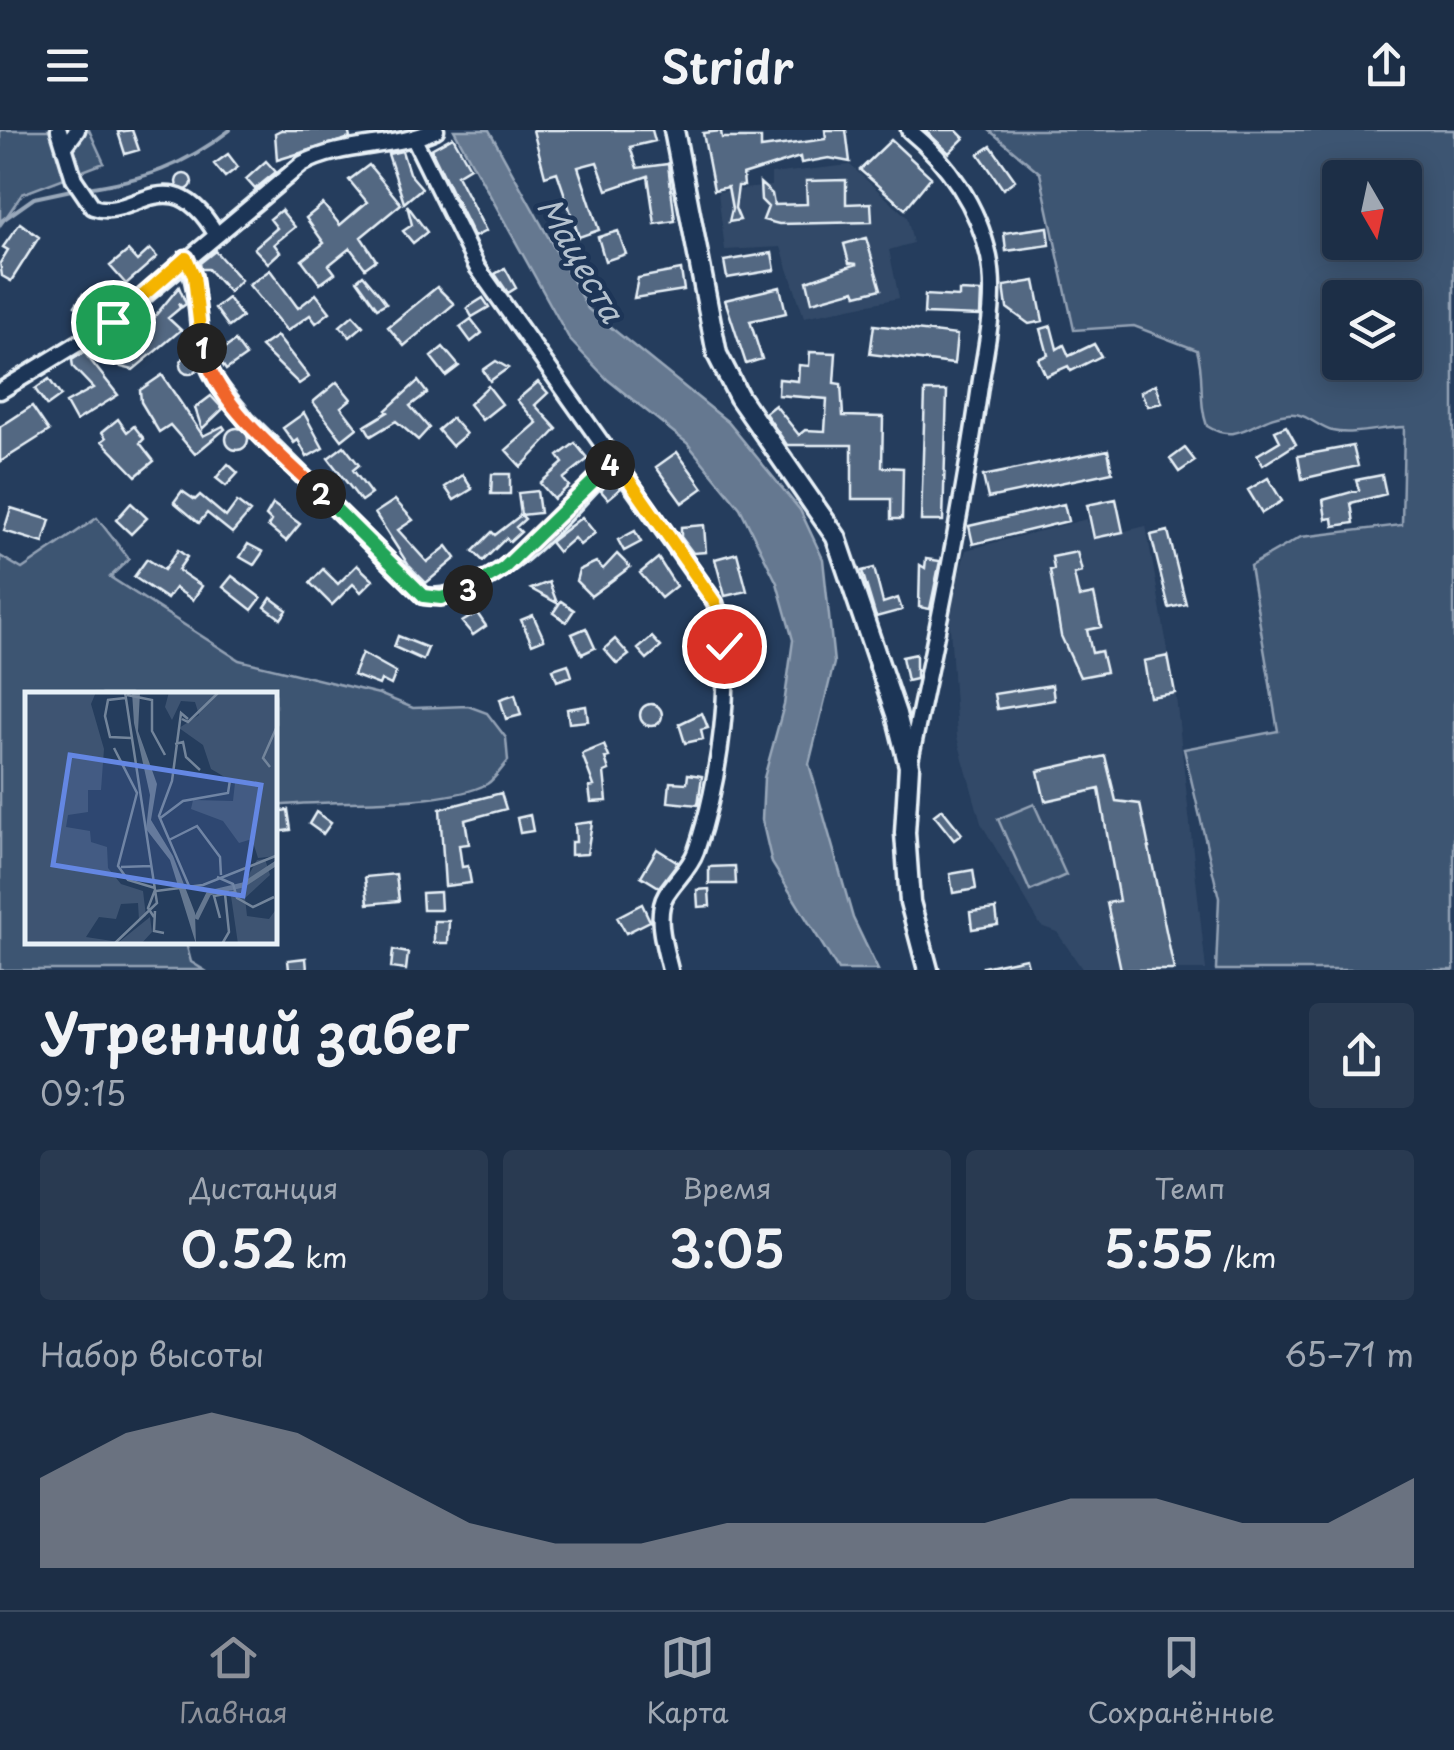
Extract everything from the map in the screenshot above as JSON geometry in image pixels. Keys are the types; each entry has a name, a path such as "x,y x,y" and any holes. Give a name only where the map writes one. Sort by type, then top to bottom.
{"main road":[{"path":"674,130 717,354 739,397 836,537 896,714 908,766 906,865 910,902 928,970"}],"street":[{"path":"58,130 74,179 84,198 99,210 150,196 175,196 196,206 216,234"},
{"path":"65,146 77,130"},
{"path":"0,391 113,322 186,258 311,159 414,139 436,130"},
{"path":"908,766 960,525 988,333 992,276 970,204 955,179 909,130"},
{"path":"414,139 477,267 715,603 723,624 722,704 710,804 694,856 663,900 662,935 670,970"},
{"path":"186,258 194,276 202,348 222,389 254,428 424,596 461,594 503,569 615,460"}],"shaded area":[{"path":"0,130 89,130 104,163 22,194 0,226"},
{"path":"454,130 489,130 588,309 728,422 800,510 823,559 834,663 809,764 853,918 878,970 838,970 772,863 762,820 764,778 784,705 793,640 777,583 740,508 687,443 608,380 570,340"},
{"path":"989,130 1454,130 1454,970 1216,970 1219,898 1184,749 1278,731 1250,566 1301,537 1402,525 1404,427 1340,432 1294,414 1277,416 1239,432 1218,432 1207,426 1197,350 1134,326 1074,330 1040,173"},
{"path":"850,165 907,217 913,243 889,250 899,298 804,317 781,247 725,250 718,192 771,186 771,174"},
{"path":"97,518 129,559 110,577 239,660 379,694 413,708 468,706 487,713 506,738 508,761 487,784 467,792 414,799 278,806 278,692 25,692 25,945 187,945 191,962 204,970 0,970 0,556 22,569"},
{"path":"1087,519 1092,539 1146,526 1176,697 1206,970 1083,970 1057,932 1041,926 981,823 957,737 949,610 966,550"},
{"path":"1034,804 1066,875 1030,891 998,819"}],"building":[{"path":"132,130 139,150 125,154 118,132"},
{"path":"348,130 350,138 277,160 275,133"},
{"path":"533,130 652,130 655,141 630,147 637,168 668,164 675,221 655,224 648,176 607,190 597,162 578,167 599,230 579,237 557,172 545,176"},
{"path":"825,130 846,130 850,162 829,158 801,163 800,157 743,175 744,186 738,186 735,208 740,220 729,222 732,209 728,187 714,190 703,133 721,131 722,138 761,138 761,148 826,139"},
{"path":"925,130 956,130 964,138 949,153"},
{"path":"453,137 470,167 457,175 486,231 474,237 431,149"},
{"path":"891,140 931,177 905,209 860,170"},
{"path":"991,146 1015,180 1003,189 979,154"},
{"path":"402,151 409,173 422,188 404,203 388,154"},
{"path":"228,154 238,167 225,177 214,164"},
{"path":"266,161 276,172 255,189 246,179"},
{"path":"369,165 401,204 361,237 376,260 365,268 350,248 329,265 335,273 320,284 302,260 324,243 306,218 323,204 340,225 367,202 349,180"},
{"path":"184,174 192,182 184,190 176,182"},
{"path":"846,180 846,204 871,203 872,222 779,224 763,220 768,207 761,200 760,183 772,194 774,205 807,204 806,181"},
{"path":"407,205 427,232 413,243 403,231 412,225"},
{"path":"281,210 295,227 274,244 280,252 268,263 254,248 277,228 270,219"},
{"path":"20,223 39,237 11,281 2,276 0,263 8,250 3,247"},
{"path":"1048,227 1050,245 1006,251 1004,233"},
{"path":"618,231 626,254 605,261 598,237"},
{"path":"866,238 881,289 857,295 855,290 812,302 807,281 857,264 849,263 844,244"},
{"path":"150,249 157,257 126,284 110,266 128,251 137,261"},
{"path":"215,251 241,280 229,292 208,269 201,269 200,263"},
{"path":"772,253 775,270 727,278 724,261"},
{"path":"505,268 516,288 508,293 495,274"},
{"path":"270,270 298,308 316,294 330,312 316,323 310,315 287,331 249,285"},
{"path":"681,270 684,290 634,298 638,278"},
{"path":"363,275 386,303 377,308 357,280"},
{"path":"1035,281 1043,321 1029,324 1007,308 1004,286"},
{"path":"179,287 186,304 182,307 178,303 180,308 168,318 181,330 133,370 121,367 115,341 132,334 136,339"},
{"path":"437,287 454,304 404,346 388,327"},
{"path":"780,287 786,313 750,321 762,359 746,364 725,300"},
{"path":"959,291 981,292 980,316 924,314 925,295 959,297"},
{"path":"83,294 94,302 86,314 75,306"},
{"path":"228,298 242,317 229,327 215,308"},
{"path":"483,298 489,307 472,317 467,308"},
{"path":"353,315 363,326 350,337 340,326"},
{"path":"471,319 482,333 471,342 460,327"},
{"path":"874,325 957,335 954,364 870,354"},
{"path":"1051,326 1057,349 1064,345 1069,356 1094,344 1101,356 1071,371 1068,366 1046,376 1038,359 1048,355 1041,329"},
{"path":"277,336 309,377 299,384 261,347"},
{"path":"235,341 246,356 226,370 216,355"},
{"path":"443,347 459,366 446,376 431,357"},
{"path":"84,352 118,395 76,421 66,403 93,388 73,367 72,360"},
{"path":"810,352 836,353 834,383 841,384 843,416 883,417 882,467 903,468 902,519 891,519 891,499 852,499 852,445 787,445 765,413 775,405 799,435 805,430 825,431 827,399 778,395 779,379 798,381 799,365 809,366"},
{"path":"189,356 198,365 189,374 180,365"},
{"path":"496,361 508,368 490,381 483,370"},
{"path":"162,375 203,436 223,426 225,429 195,454 170,425 159,432 141,402 140,390"},
{"path":"49,379 61,396 47,406 35,389"},
{"path":"418,381 427,393 410,406 429,428 418,440 396,421 371,436 365,426 388,412"},
{"path":"337,382 351,399 341,407 357,428 342,440 313,402"},
{"path":"538,382 548,393 535,405 557,429 521,467 506,450 537,423 517,400"},
{"path":"1156,384 1162,403 1148,406 1141,392"},
{"path":"488,386 502,404 482,420 469,404"},
{"path":"925,391 947,391 943,521 921,521"},
{"path":"211,396 223,409 202,429 195,408"},
{"path":"32,406 49,431 0,462 0,427"},
{"path":"304,413 323,448 307,457 298,440 294,443 283,428"},
{"path":"452,418 466,434 452,446 438,430"},
{"path":"118,419 127,432 134,426 144,439 140,443 154,461 136,476 102,441 106,438 102,432"},
{"path":"1286,426 1296,444 1263,465 1257,455 1280,441 1275,431"},
{"path":"237,428 245,431 245,447 237,450 229,447 226,439 229,431"},
{"path":"575,443 588,459 563,479 569,486 554,499 540,483 563,463 558,456"},
{"path":"344,446 359,465 353,470 371,494 361,501 328,458"},
{"path":"1353,446 1358,466 1302,479 1298,456"},
{"path":"1185,448 1195,461 1179,472 1170,459"},
{"path":"1108,450 1112,472 988,498 983,476"},
{"path":"677,452 703,488 682,503 656,467"},
{"path":"228,464 238,473 226,486 216,478"},
{"path":"492,474 510,474 510,494 491,494"},
{"path":"463,475 472,489 454,500 445,487"},
{"path":"1382,475 1386,494 1351,503 1354,523 1334,526 1333,518 1326,519 1323,500 1359,490 1356,480"},
{"path":"613,478 621,488 608,499 601,491"},
{"path":"1268,478 1282,501 1262,513 1248,490"},
{"path":"182,491 195,500 200,495 226,517 237,502 250,512 232,533 207,513 199,523 174,502"},
{"path":"537,491 540,513 521,515 518,493"},
{"path":"1116,499 1123,532 1094,538 1087,505"},
{"path":"395,500 413,520 398,530 427,562 447,546 456,558 426,583 409,566 375,513"},
{"path":"131,503 147,518 131,534 116,520"},
{"path":"273,504 300,524 286,541 268,526 271,521 266,516"},
{"path":"1064,504 1068,521 973,544 969,526"},
{"path":"11,508 50,520 43,543 4,531"},
{"path":"521,515 525,519 516,527 521,532 510,542 506,538 483,561 473,551 492,532 495,535"},
{"path":"582,517 595,533 580,545 574,538 558,552 550,542"},
{"path":"704,525 706,552 693,553 681,537 681,527"},
{"path":"635,531 641,542 624,551 618,540"},
{"path":"1168,531 1186,604 1169,608 1151,535"},
{"path":"248,544 263,552 254,565 240,557"},
{"path":"178,550 187,557 178,570 202,586 193,600 175,588 167,599 134,577 147,559 164,570"},
{"path":"1077,552 1082,572 1074,574 1079,597 1094,594 1101,627 1087,630 1092,653 1101,651 1106,672 1080,677 1061,636 1050,570 1054,569 1052,557"},
{"path":"737,553 747,591 725,596 715,559"},
{"path":"617,554 630,567 591,596 576,581 579,570 596,562 603,569"},
{"path":"658,558 676,586 661,598 640,573"},
{"path":"926,559 940,561 930,609 919,607 920,565 925,568"},
{"path":"357,565 373,580 361,592 353,584 332,605 310,583 323,569 338,584"},
{"path":"874,568 883,603 898,598 902,610 876,617 862,571"},
{"path":"232,576 261,598 252,610 223,587"},
{"path":"549,582 557,603 531,589"},
{"path":"271,598 287,610 281,619 265,607"},
{"path":"561,601 574,610 566,622 553,613"},
{"path":"477,613 486,626 473,635 462,622"},
{"path":"533,615 544,639 532,644 521,620"},
{"path":"586,628 595,648 582,654 572,634"},
{"path":"398,636 428,648 423,660 394,647"},
{"path":"652,637 661,647 647,659 638,649"},
{"path":"615,639 629,655 617,664 604,649"},
{"path":"362,653 396,672 391,685 381,680 379,685 353,675"},
{"path":"916,654 916,679 907,681 902,657"},
{"path":"1168,656 1175,693 1150,697 1144,661"},
{"path":"714,659 714,679 698,680 697,660"},
{"path":"568,664 572,676 557,681 553,669"},
{"path":"1052,685 1054,700 997,709 994,694"},
{"path":"515,694 521,715 506,719 500,699"},
{"path":"651,704 659,707 659,723 651,726 643,723 640,715 643,707"},
{"path":"586,706 588,721 569,723 567,709"},
{"path":"702,713 708,728 701,730 703,739 685,743 679,724"},
{"path":"604,745 609,757 605,758 609,770 604,772 607,801 591,802 589,787 594,786 582,754"},
{"path":"1105,756 1116,801 1140,804 1174,970 1121,970 1107,903 1119,901 1099,789 1045,801 1038,771"},
{"path":"688,774 702,776 698,805 668,802 670,782 687,783"},
{"path":"501,793 506,809 465,820 469,844 459,845 462,867 468,866 471,883 445,886 440,809"},
{"path":"942,809 962,834 954,840 934,815"},
{"path":"288,810 291,830 278,832 278,812"},
{"path":"316,812 331,823 323,834 309,824"},
{"path":"530,815 533,831 520,833 517,818"},
{"path":"592,822 587,854 571,855 571,842 576,842 575,824"},
{"path":"657,849 678,862 659,887 641,876"},
{"path":"735,866 736,884 709,884 709,867"},
{"path":"973,870 976,889 953,893 950,874"},
{"path":"396,874 399,901 368,904 365,877"},
{"path":"709,889 710,906 698,907 697,890"},
{"path":"440,892 441,910 423,910 422,893"},
{"path":"642,904 650,921 626,933 617,917"},
{"path":"996,909 998,925 972,929 970,912"},
{"path":"434,921 449,921 448,943 434,943"},
{"path":"393,950 408,953 406,970 391,968"},
{"path":"306,958 307,970 289,970 288,960"},
{"path":"1026,958 1029,970 983,967"}],"waterway":[{"path":"86,188 162,170 230,130"},
{"path":"0,222 34,198 76,189"}],"route":[{"path":"113,322 186,258 200,307 206,363 222,389 246,420 424,596 461,594 503,569 615,460 715,603 723,624 724,646"}],"water label":[{"name":"Мацеста","path":"580,260"}]}
